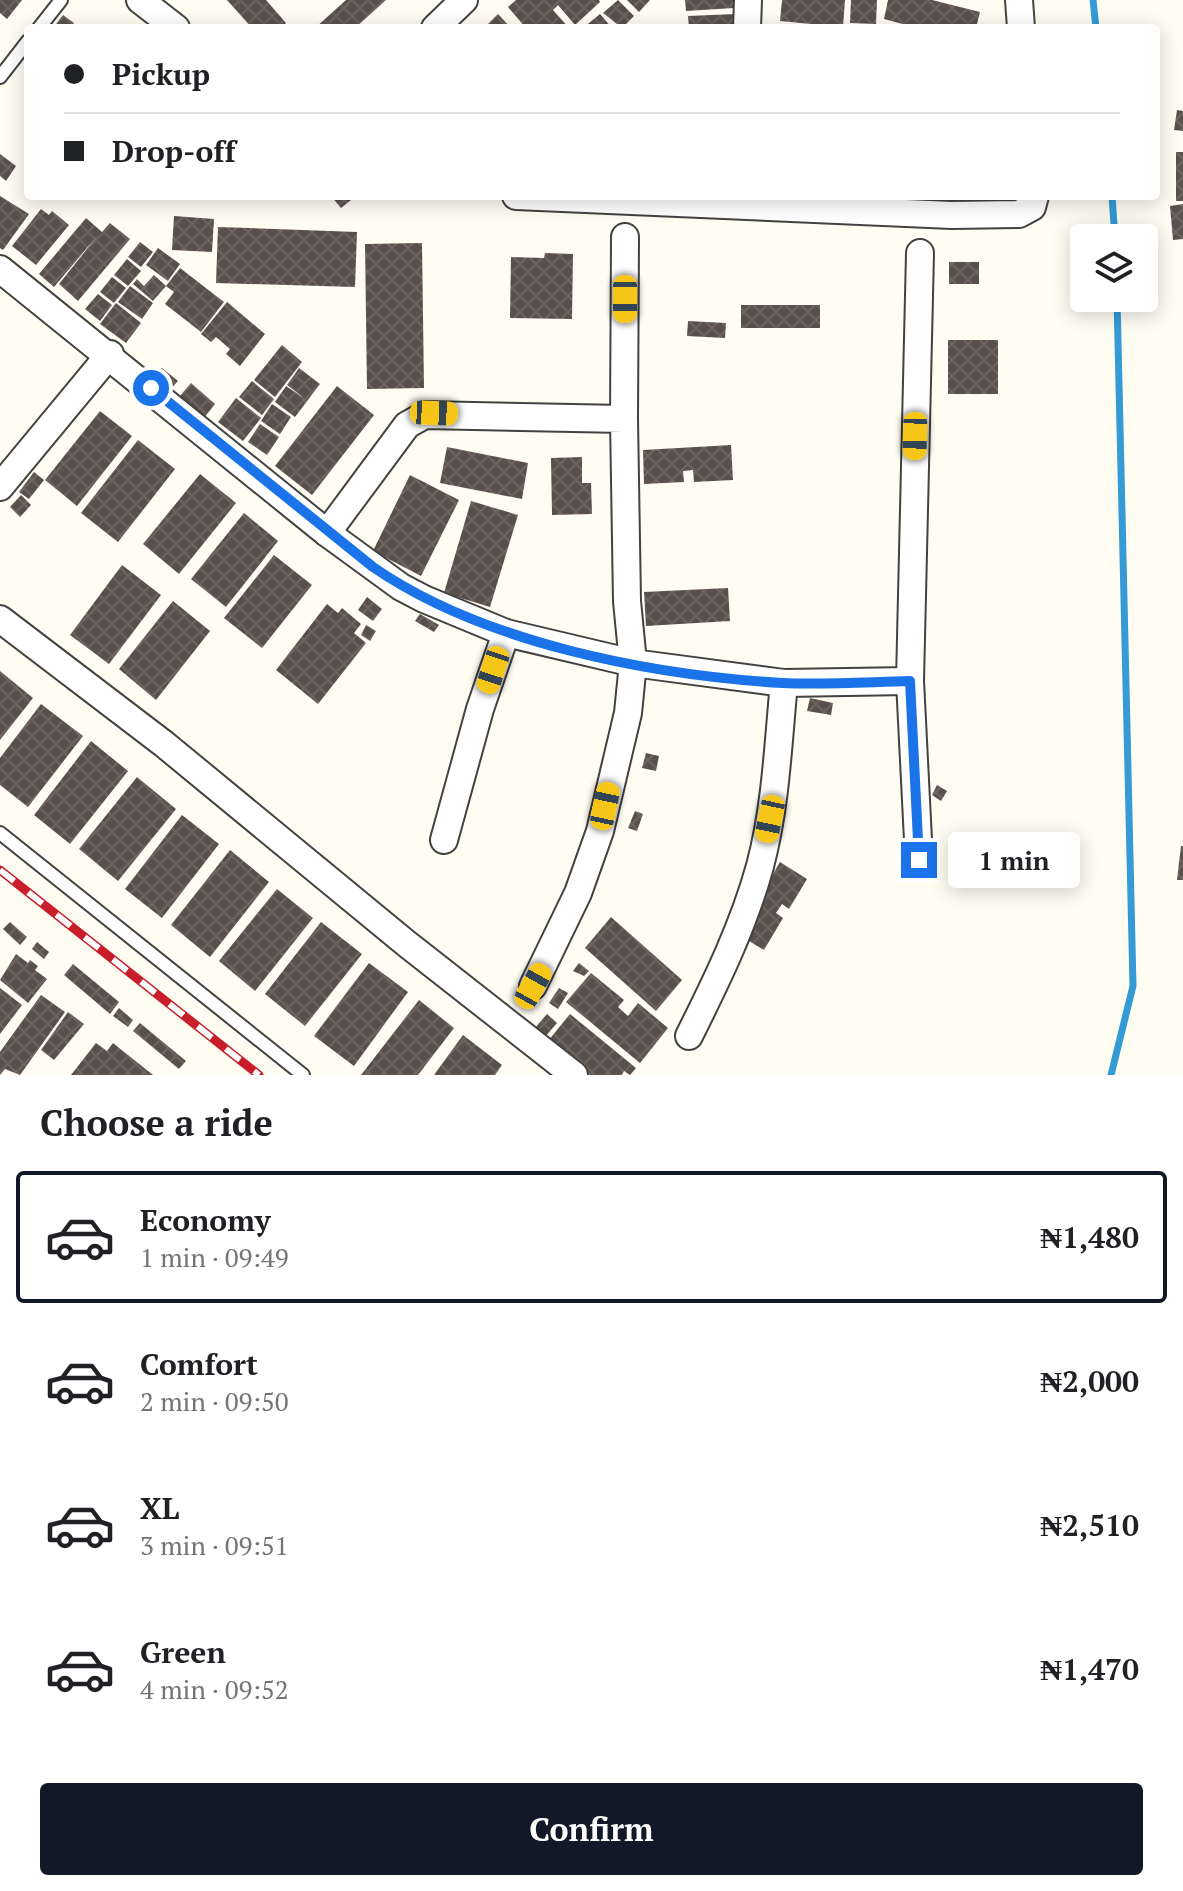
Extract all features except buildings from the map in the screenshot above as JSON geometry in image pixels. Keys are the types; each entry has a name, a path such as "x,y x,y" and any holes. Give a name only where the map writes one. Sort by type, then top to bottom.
{"street":[{"path":"140,0 171,24"},
{"path":"439,24 464,0"},
{"path":"747,24 748,0"},
{"path":"1019,0 1021,24"},
{"path":"608,200 952,215 1019,214 1032,207 1034,200"},
{"path":"533,986 578,893 600,831 628,713 633,663 627,601 625,237"},
{"path":"919,860 910,681 920,253"},
{"path":"0,269 110,354 327,533 401,587 506,633 633,663 784,683 910,681"},
{"path":"0,487 110,354"},
{"path":"327,533 407,425 425,415 624,419"},
{"path":"0,619 164,744 407,944 574,1075"},
{"path":"444,840 480,709 506,633"},
{"path":"689,1036 719,975 760,866 775,781 784,683"}],"lane":[{"path":"42,24 61,0"},
{"path":"0,77 24,46"},
{"path":"0,833 303,1075"}],"waterway":[{"path":"1093,0 1096,24"},
{"path":"1112,200 1114,224"},
{"path":"1111,1075 1133,986 1117,312"}],"railway":[{"path":"0,870 259,1075"}],"route":[{"path":"151,388 255,476 373,567 401,587 464,617 506,633 633,663 716,676 784,683 910,681 919,860"}]}
